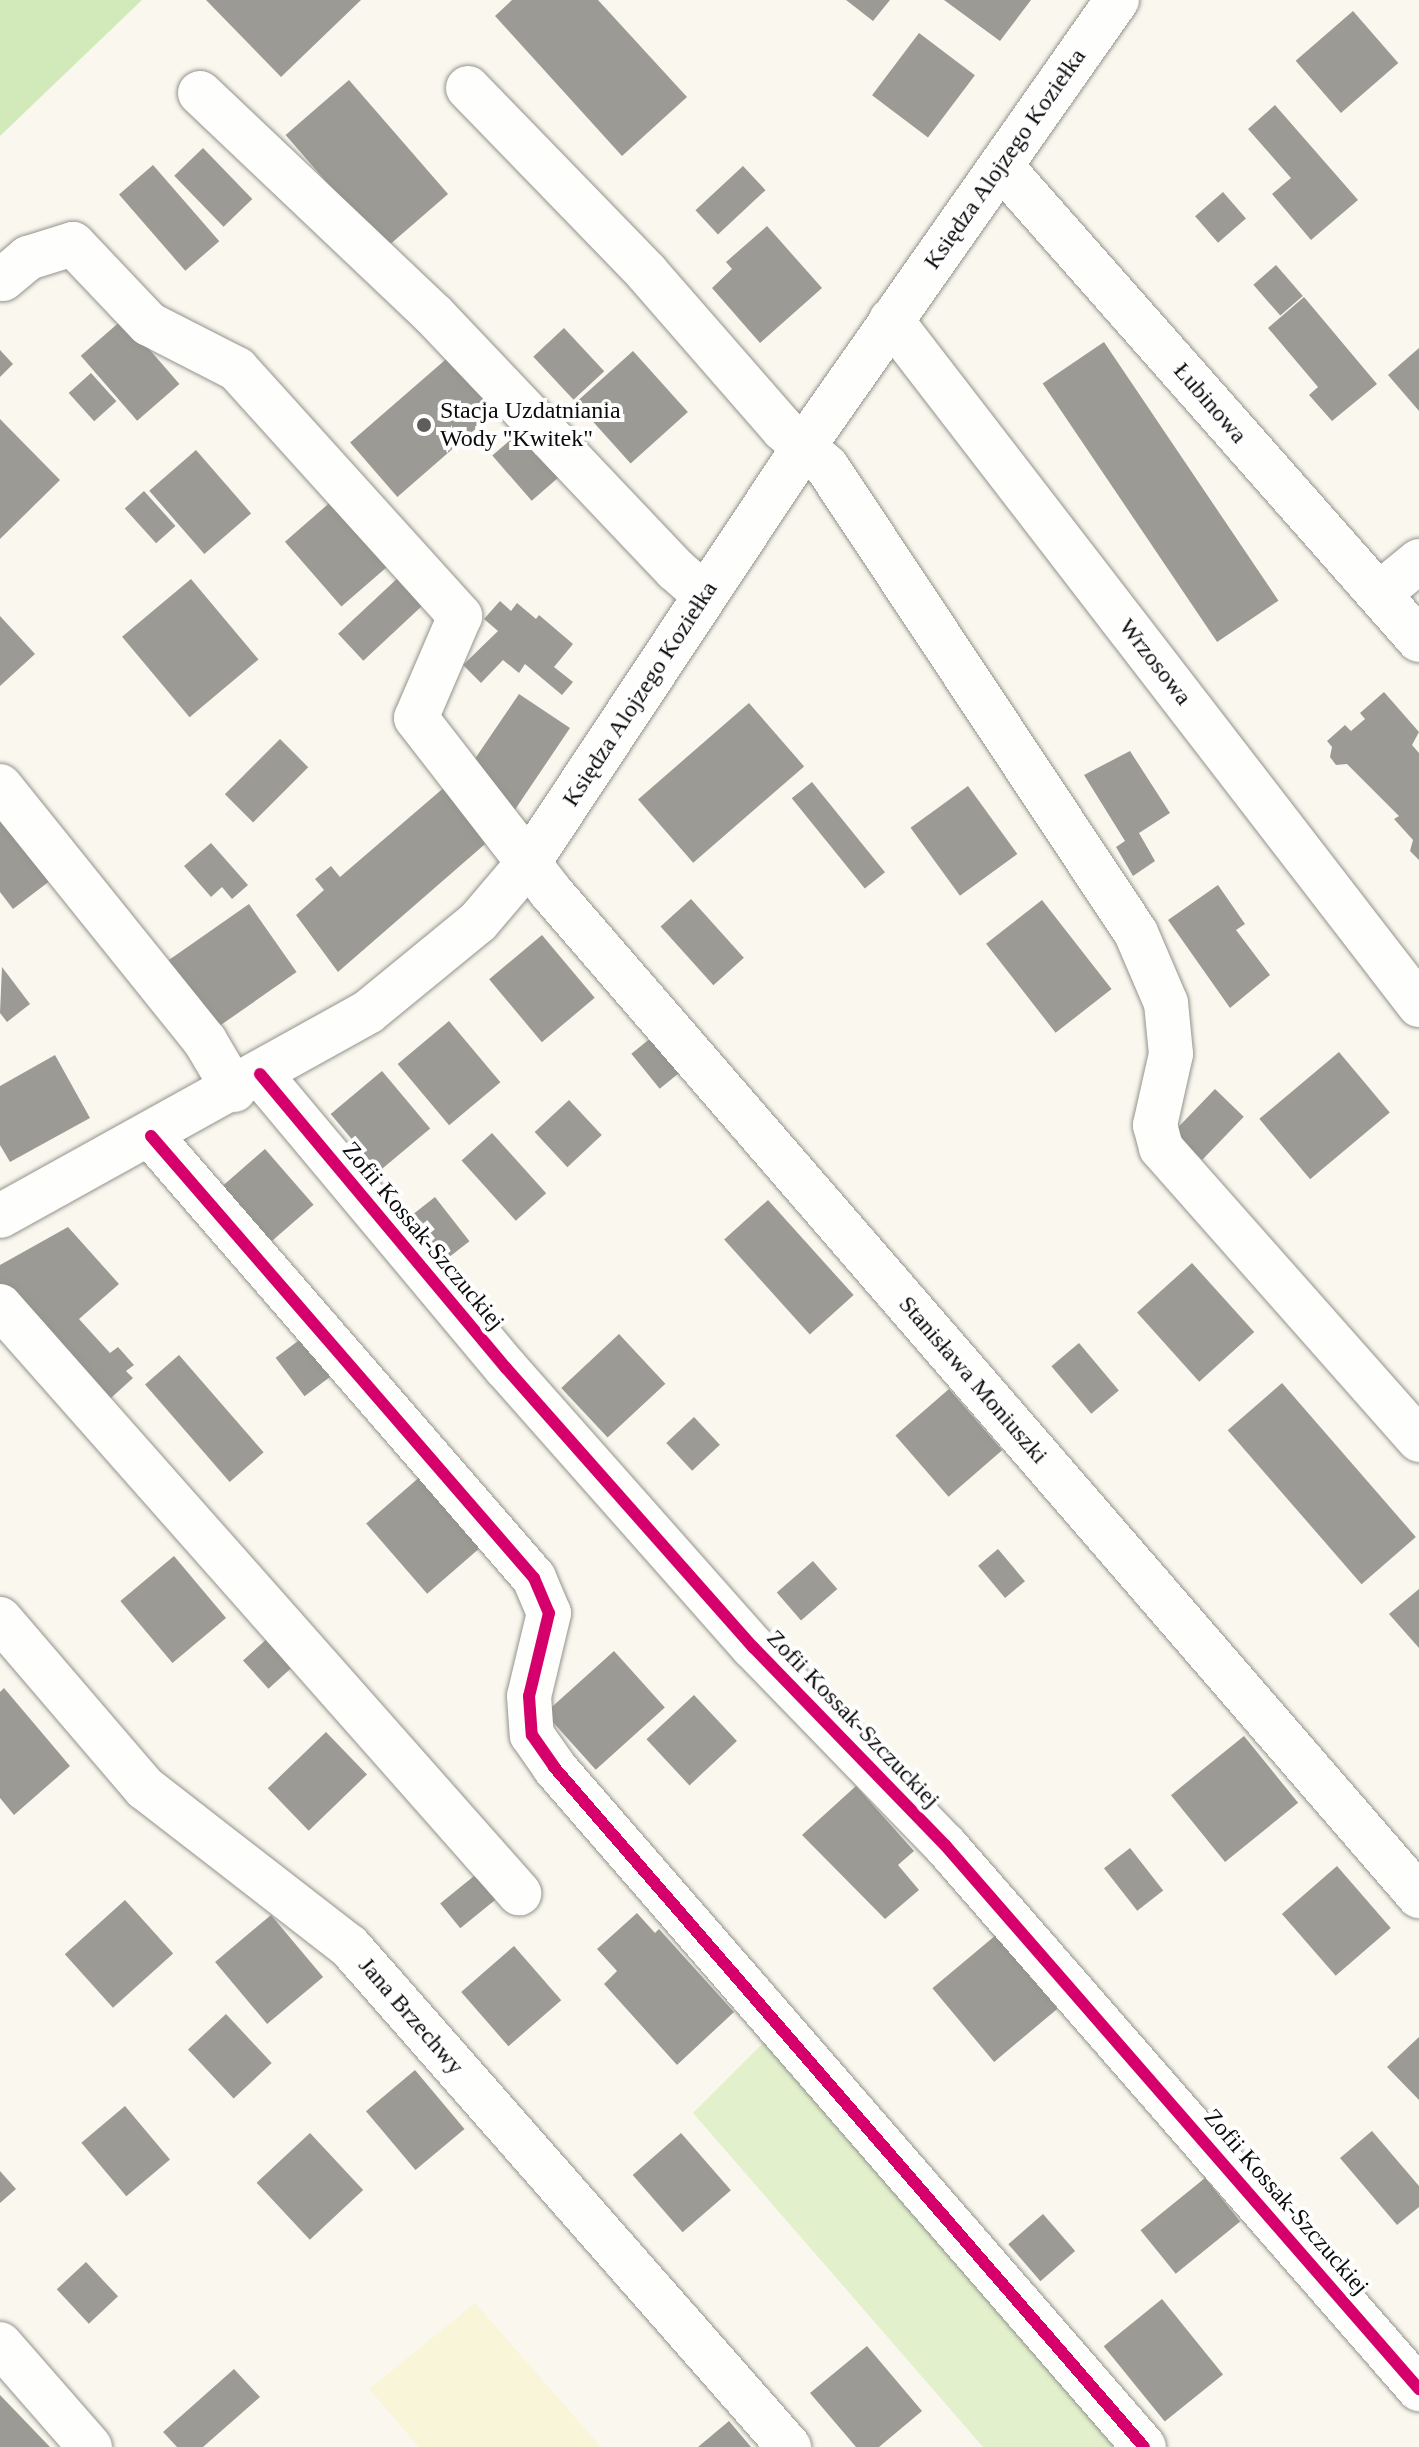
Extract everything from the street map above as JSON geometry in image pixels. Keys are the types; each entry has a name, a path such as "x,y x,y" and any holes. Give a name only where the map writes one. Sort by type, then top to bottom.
{"street":[{"name":"Księdza Alojzego Koziełka","path":"5,1201 151,1136 368,1012 478,922 529,862 804,446 1117,0"},
{"path":"468,88 827,467 1136,933 1166,1003 1171,1054 1155,1125 1161,1148 1419,1440"},
{"path":"200,93 433,314 676,570 705,595"},
{"name":"Łubinowa","path":"1001,166 1419,640"},
{"name":"Stanisława Moniuszki","path":"3,279 28,258 73,244 149,324 237,369 460,616 416,718 529,862 1419,1896"},
{"name":"Wrzosowa","path":"891,320 1419,1005"},
{"path":"1379,594 1419,561"},
{"name":"Zofii Kossak-Szczuckiej","path":"0,786 205,1041 247,1082 516,1379 753,1647 945,1845 1419,2389"},
{"path":"151,1136 534,1578 549,1613 529,1696 532,1735 554,1767 1144,2447"},
{"path":"0,1306 519,1893"},
{"name":"Jana Brzechwy","path":"0,1619 145,1788 349,1946 789,2447"},
{"path":"0,2344 90,2447"}],"shaded area":[{"path":"475,2303 601,2447 419,2447 369,2389"}],"green space":[{"path":"0,0 142,0 0,136"},
{"path":"768,2038 1129,2447 983,2447 693,2113"}],"building":[{"path":"206,0 361,0 281,77"},
{"path":"512,0 598,0 687,97 622,156 495,16"},
{"path":"846,0 890,0 873,21"},
{"path":"944,0 1031,0 1000,41"},
{"path":"1353,11 1398,63 1341,113 1296,61"},
{"path":"919,33 975,75 928,137 872,95"},
{"path":"349,80 448,194 385,249 286,135"},
{"path":"1275,105 1358,200 1311,240 1272,194 1291,178 1248,129"},
{"path":"203,148 252,199 224,227 174,176"},
{"path":"153,165 219,241 185,271 119,195"},
{"path":"743,166 766,190 718,234 695,210"},
{"path":"1223,192 1246,218 1218,243 1195,216"},
{"path":"767,226 822,288 760,343 712,288 732,269 726,262"},
{"path":"1276,265 1303,296 1280,316 1253,285"},
{"path":"1304,297 1377,384 1332,421 1309,395 1318,387 1268,328"},
{"path":"123,319 179,384 137,421 81,356"},
{"path":"564,328 604,371 574,400 533,357"},
{"path":"1104,342 1278,601 1217,642 1043,383"},
{"path":"1419,348 1419,411 1388,375"},
{"path":"0,350 13,364 0,377"},
{"path":"633,351 688,412 631,463 576,403"},
{"name":"Stacja Uzdatniania Wody \"Kwitek\"","path":"452,354 499,408 397,497 350,443"},
{"path":"91,373 116,401 94,421 69,393"},
{"path":"0,419 60,480 0,539"},
{"path":"524,428 563,473 532,501 492,456"},
{"path":"196,450 251,513 204,554 149,491"},
{"path":"144,491 175,526 156,543 125,508"},
{"path":"334,499 390,564 341,607 285,542"},
{"path":"401,575 426,602 363,661 338,634"},
{"path":"191,579 258,659 190,717 122,637"},
{"path":"500,601 511,611 517,603 536,619 539,615 573,644 554,667 573,682 562,695 525,664 519,673 503,660 481,683 463,665 498,631 484,619"},
{"path":"0,616 35,654 0,686"},
{"path":"1384,692 1419,732 1412,745 1419,753 1419,860 1410,851 1413,840 1394,819 1399,816 1347,764 1336,765 1330,757 1332,747 1327,741 1345,725 1351,731 1365,719 1360,713"},
{"path":"519,694 570,728 508,820 466,772"},
{"path":"749,703 804,766 693,863 638,799"},
{"path":"280,739 308,767 253,822 225,794"},
{"path":"1130,751 1170,813 1139,833 1155,861 1133,876 1116,847 1125,841 1084,775"},
{"path":"812,782 885,872 865,889 792,798"},
{"path":"447,785 492,838 338,972 296,915 324,890 315,879 331,866 340,877"},
{"path":"968,786 1017,854 960,896 911,828"},
{"path":"0,819 59,874 13,909 0,892"},
{"path":"211,843 248,885 232,899 222,887 211,897 184,866"},
{"path":"1218,885 1245,924 1236,930 1270,975 1230,1008 1168,920"},
{"path":"691,899 744,958 713,985 661,926"},
{"path":"1042,900 1112,989 1056,1033 986,944"},
{"path":"249,904 297,972 212,1031 165,963"},
{"path":"542,935 595,998 542,1042 489,979"},
{"path":"2,967 30,1004 7,1022 0,1013"},
{"path":"449,1021 500,1082 449,1125 398,1064"},
{"path":"657,1033 685,1068 660,1089 631,1054"},
{"path":"1339,1052 1390,1113 1310,1179 1259,1119"},
{"path":"55,1055 90,1118 10,1162 0,1145 0,1086"},
{"path":"382,1071 430,1128 379,1172 331,1114"},
{"path":"1215,1089 1244,1117 1202,1160 1173,1132"},
{"path":"569,1100 602,1135 567,1167 535,1132"},
{"path":"492,1133 546,1193 516,1221 462,1160"},
{"path":"265,1149 314,1205 267,1246 218,1190"},
{"path":"435,1197 469,1241 441,1263 407,1219"},
{"path":"768,1200 854,1295 810,1335 724,1239"},
{"path":"68,1227 119,1284 79,1319 110,1353 118,1347 134,1365 126,1371 133,1378 101,1407 0,1292 0,1265"},
{"path":"1192,1263 1254,1332 1199,1382 1137,1313"},
{"path":"619,1334 665,1384 608,1438 561,1388"},
{"path":"306,1335 335,1373 305,1396 276,1358"},
{"path":"1079,1343 1119,1390 1091,1414 1051,1366"},
{"path":"179,1355 264,1452 230,1482 145,1385"},
{"path":"1282,1383 1416,1537 1361,1584 1228,1430"},
{"path":"949,1389 1002,1450 949,1497 895,1436"},
{"path":"694,1417 720,1445 692,1471 666,1443"},
{"path":"422,1475 483,1545 427,1594 366,1524"},
{"path":"998,1549 1025,1581 1005,1598 978,1566"},
{"path":"174,1556 226,1618 172,1663 120,1601"},
{"path":"813,1561 837,1589 801,1620 777,1592"},
{"path":"1419,1589 1419,1648 1389,1614"},
{"path":"269,1637 294,1665 268,1689 243,1660"},
{"path":"614,1651 665,1707 596,1770 545,1713"},
{"path":"4,1688 70,1766 14,1815 0,1798 0,1692"},
{"path":"694,1695 737,1741 689,1785 646,1739"},
{"path":"326,1732 367,1774 309,1831 268,1788"},
{"path":"1244,1736 1298,1803 1225,1862 1171,1795"},
{"path":"856,1786 914,1851 898,1865 919,1890 885,1919 802,1835"},
{"path":"1130,1848 1163,1891 1137,1911 1104,1868"},
{"path":"1337,1866 1391,1928 1336,1976 1282,1914"},
{"path":"479,1872 499,1897 460,1928 440,1903"},
{"path":"125,1900 173,1954 113,2008 65,1954"},
{"path":"637,1913 655,1933 659,1929 734,2012 677,2065 604,1984 617,1971 597,1949"},
{"path":"271,1915 323,1977 267,2024 215,1962"},
{"path":"996,1935 1058,2009 994,2062 932,1988"},
{"path":"514,1946 561,2000 508,2046 461,1992"},
{"path":"226,2014 272,2063 234,2098 188,2049"},
{"path":"1419,2037 1419,2100 1387,2067"},
{"path":"415,2070 464,2129 415,2170 366,2111"},
{"path":"125,2106 170,2160 126,2196 81,2143"},
{"path":"1372,2131 1419,2186 1419,2207 1397,2225 1340,2158"},
{"path":"310,2133 363,2190 310,2240 257,2183"},
{"path":"681,2133 731,2190 683,2232 633,2175"},
{"path":"0,2171 16,2189 0,2203"},
{"path":"1205,2178 1240,2222 1176,2274 1140,2230"},
{"path":"1043,2214 1075,2251 1040,2281 1008,2244"},
{"path":"86,2262 118,2296 89,2324 57,2289"},
{"path":"1162,2299 1223,2374 1165,2422 1104,2346"},
{"path":"867,2346 922,2411 879,2447 856,2447 810,2393"},
{"path":"234,2369 260,2397 203,2447 177,2447 163,2432"},
{"path":"0,2395 50,2447 0,2447"},
{"path":"729,2421 751,2447 698,2447"}],"cycle path":[{"path":"260,1074 506,1368 753,1647 945,1845 1419,2389"},
{"path":"151,1136 534,1578 549,1613 529,1696 532,1735 554,1767 1144,2447"}],"place":[{"name":"Stacja Uzdatniania Wody \"Kwitek\"","path":"424,425"}]}
